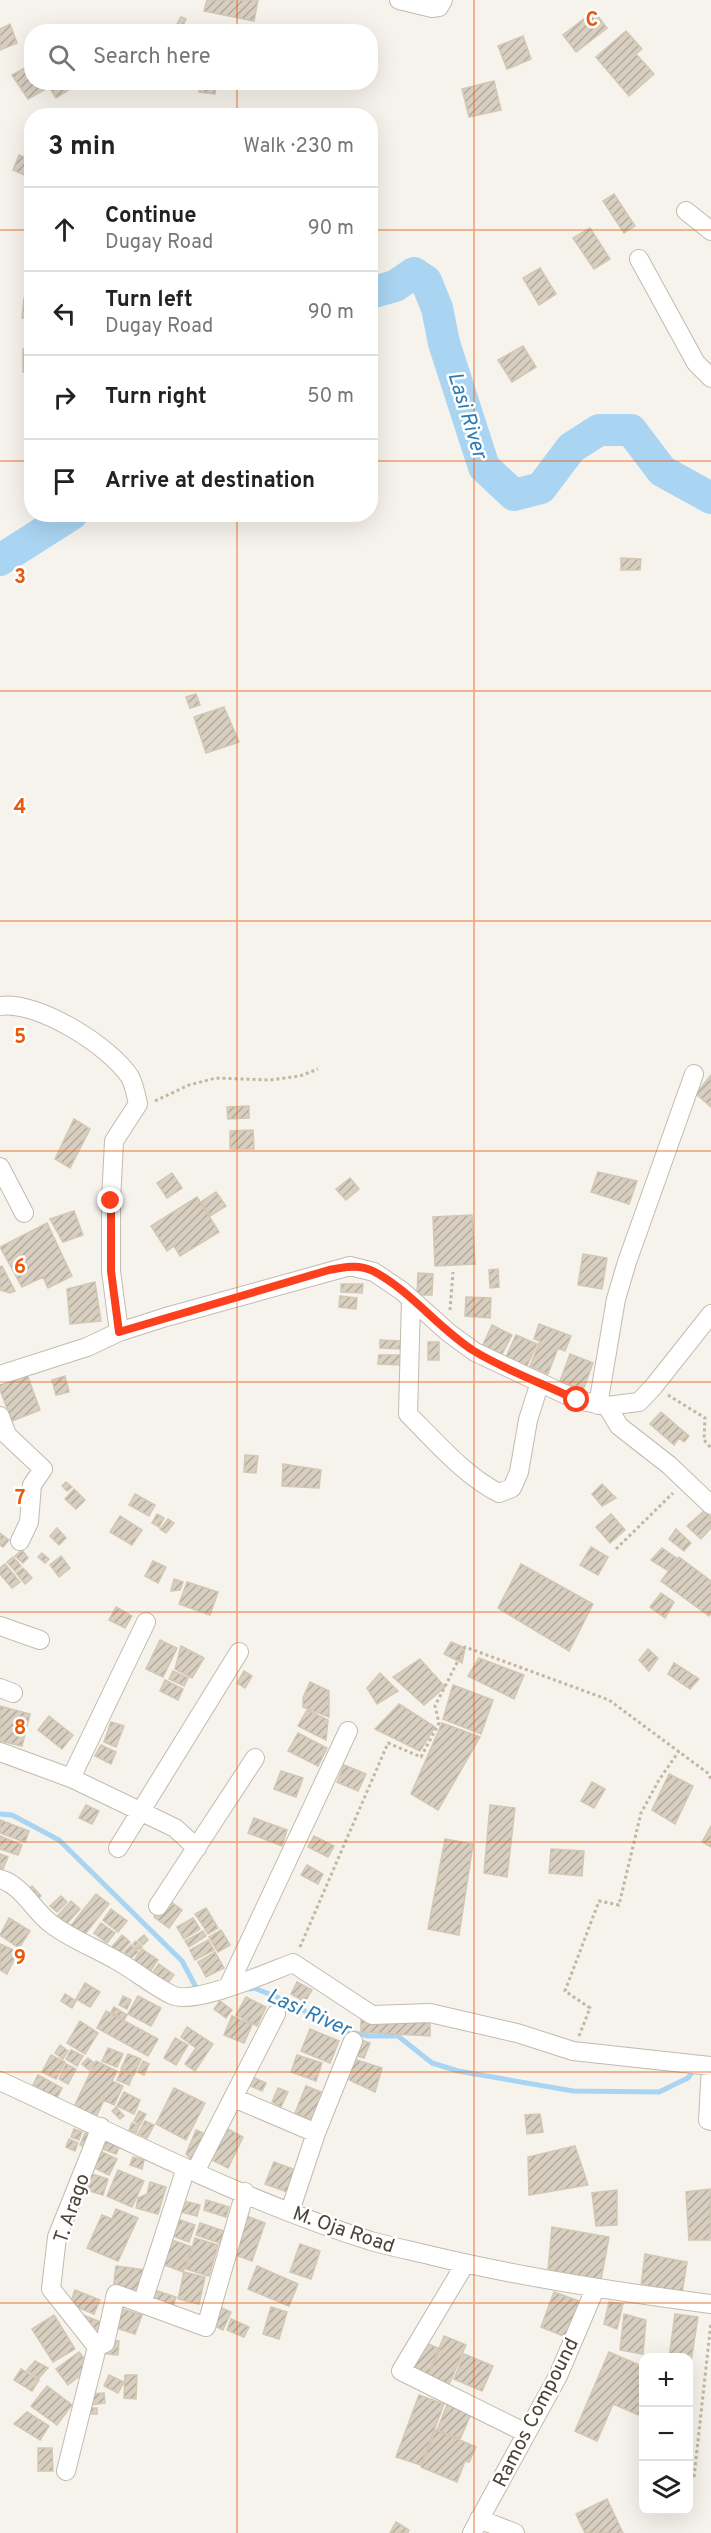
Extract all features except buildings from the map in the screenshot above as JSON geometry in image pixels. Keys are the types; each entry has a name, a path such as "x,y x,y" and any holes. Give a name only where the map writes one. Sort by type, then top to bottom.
{"street":[{"path":"399,0 432,8 440,7 443,0"},
{"path":"686,211 711,231"},
{"path":"639,259 696,363 711,378"},
{"path":"0,1006 9,1004 42,1012 67,1024 108,1054 130,1078 138,1104 114,1141 111,1201 111,1271 119,1332"},
{"path":"694,1074 616,1299 603,1405 620,1426 685,1480 711,1505"},
{"path":"0,1167 24,1213"},
{"path":"0,1374 87,1347 119,1332 177,1313 350,1266 374,1272 475,1352 577,1400 603,1405 639,1402 711,1314"},
{"path":"411,1300 408,1414 434,1441 487,1487 499,1493 512,1488 519,1472 528,1420 540,1382"},
{"path":"0,1416 7,1435 43,1469 32,1485 29,1522 20,1541"},
{"path":"71,1778 146,1622"},
{"path":"0,1626 40,1640"},
{"path":"118,1848 239,1653"},
{"path":"228,1987 348,1731"},
{"path":"0,1752 71,1778 175,1828 197,1848"},
{"path":"158,1906 255,1758"},
{"path":"0,1879 21,1892 39,1915 61,1932 114,1958 173,1996 189,1997 210,1994 293,1963 372,2015 430,2013 517,2033 573,2051 703,2065 708,2120 711,2121"},
{"path":"142,2304 190,2170 234,2098 276,2014"},
{"path":"290,2211 316,2133 354,2041"},
{"name":"M. Oja Road","path":"0,2081 190,2170 290,2211 372,2241 465,2264 595,2289 711,2304"},
{"path":"234,2098 316,2133"},
{"name":"T. Arago","path":"97,2347 51,2289 57,2237 101,2127"},
{"path":"66,2471 97,2347 105,2343 116,2294 206,2327 245,2193"},
{"path":"465,2264 401,2371 526,2433"},
{"name":"Ramos Compound","path":"475,2526 558,2376 595,2289"},
{"path":"475,2526 514,2533"}],"path":[{"path":"138,1104 159,1101 189,1085 216,1078 270,1080 300,1076 318,1069"},
{"path":"449,1333 453,1272"},
{"path":"654,1386 705,1418 704,1440 711,1448"},
{"path":"616,1549 685,1480"},
{"path":"293,1963 388,1743 422,1757 439,1723 435,1706 465,1647 609,1700 709,1774 711,1780"},
{"path":"573,2051 590,2008 565,1991 599,1901 619,1905 641,1813 658,1780 678,1751"},
{"path":"694,2477 711,2317"}],"waterway":[{"name":"Lasi River","path":"378,291 395,286 414,273 426,281 437,308 444,343 484,467 514,495 541,488 571,448 599,430 631,430 662,471 711,498"},
{"name":"Lasi River","path":"0,560 59,522"},
{"name":"Lasi River","path":"0,1814 12,1815 59,1840 182,1961 199,1993"},
{"name":"Lasi River","path":"250,1989 254,1988 277,1997 344,2031 369,2036 398,2036 432,2063 458,2071 573,2091 659,2092 688,2078 695,2068"}],"route":[{"path":"111,1201 111,1271 119,1332 329,1270 350,1266 364,1268 402,1291 449,1333 475,1352 577,1400"}]}
